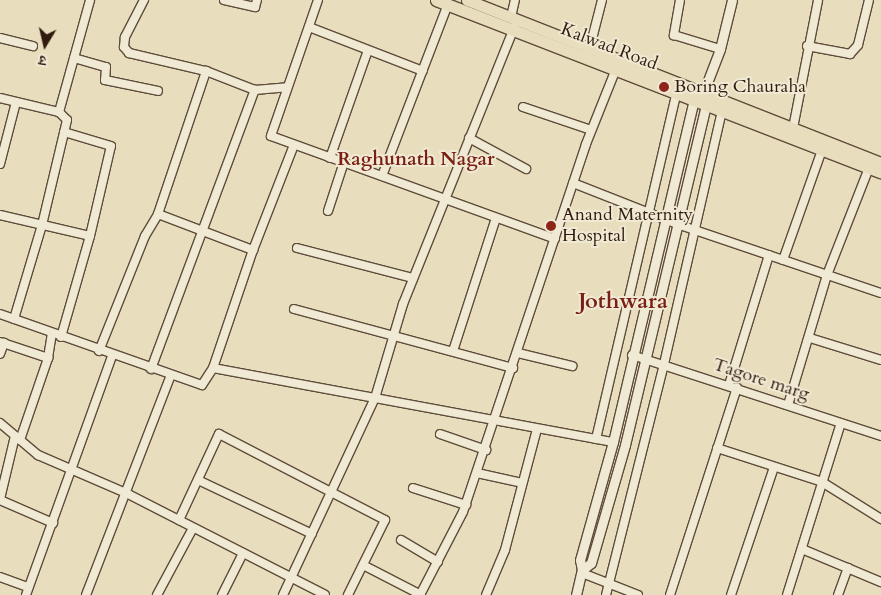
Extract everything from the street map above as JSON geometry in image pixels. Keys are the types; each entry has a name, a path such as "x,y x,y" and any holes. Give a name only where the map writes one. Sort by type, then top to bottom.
{"main road":[{"name":"Kalwad Road","path":"436,0 514,21 590,47 702,94 881,163"},
{"name":"Kalwad Road","path":"467,0 616,69 677,92 702,94 722,110 881,172"}],"street":[{"path":"59,112 90,0"},
{"path":"144,0 125,37 125,51 206,71 255,90 287,87"},
{"path":"224,0 255,7 257,0"},
{"path":"318,0 271,136 555,239"},
{"path":"283,595 332,494 375,398 413,278 514,21 515,0"},
{"path":"590,47 602,0"},
{"path":"680,0 674,34 720,49"},
{"path":"576,595 582,571 580,560 613,442 664,219 702,94 720,49 732,0"},
{"path":"793,128 807,46 818,0"},
{"path":"807,46 844,55 854,50 858,45 869,0"},
{"path":"382,176 448,4"},
{"path":"309,27 423,70"},
{"path":"0,38 33,46"},
{"path":"330,158 368,50"},
{"path":"74,58 106,67 105,80 158,90"},
{"path":"363,565 420,595 438,562 466,505 486,450 591,130 616,69"},
{"path":"99,351 145,236 158,214 206,71"},
{"path":"151,369 255,90"},
{"path":"596,439 677,92"},
{"path":"582,571 591,563 625,445 677,224 702,94"},
{"path":"0,98 59,112 67,120 42,226 14,318"},
{"path":"0,164 16,102"},
{"path":"523,107 591,130"},
{"path":"606,595 664,364 722,110"},
{"path":"61,337 90,236 111,146 64,132"},
{"path":"469,138 526,170"},
{"path":"0,314 112,356 202,385 213,368 253,250 294,145"},
{"path":"783,260 822,150"},
{"path":"328,211 344,162"},
{"path":"788,405 810,338 827,275 869,168"},
{"path":"573,183 677,224 881,293"},
{"path":"158,214 253,250"},
{"path":"0,215 90,236"},
{"path":"453,351 496,218"},
{"path":"297,248 413,278"},
{"path":"670,595 717,448 770,255"},
{"path":"294,309 394,334 513,368"},
{"path":"52,334 48,358 18,438 0,500 53,523"},
{"path":"810,338 881,360"},
{"path":"0,354 2,342 48,358"},
{"path":"518,354 572,366"},
{"name":"Tagore marg","path":"632,355 881,436"},
{"path":"0,577 27,591 73,469 112,356"},
{"path":"213,368 613,442"},
{"path":"86,595 128,494 170,375"},
{"path":"0,423 38,455 128,494 325,595"},
{"path":"787,595 841,423"},
{"path":"486,595 504,550 537,429"},
{"path":"179,520 219,434 385,520 348,595"},
{"path":"440,434 486,450"},
{"path":"717,448 822,482 881,519"},
{"path":"731,595 774,466"},
{"path":"477,473 522,483"},
{"path":"198,480 312,534"},
{"path":"413,488 466,505"},
{"path":"157,595 193,528"},
{"path":"401,540 438,562"},
{"path":"802,549 881,582"},
{"path":"222,595 243,553"},
{"path":"838,595 848,568"},
{"path":"582,571 638,595"}],"place":[{"name":"Boring Chauraha","path":"664,87"},
{"name":"Anand Maternity Hospital","path":"551,226"}],"district":[{"name":"Raghunath Nagar","path":"416,160"},
{"name":"Jothwara","path":"623,302"}]}
